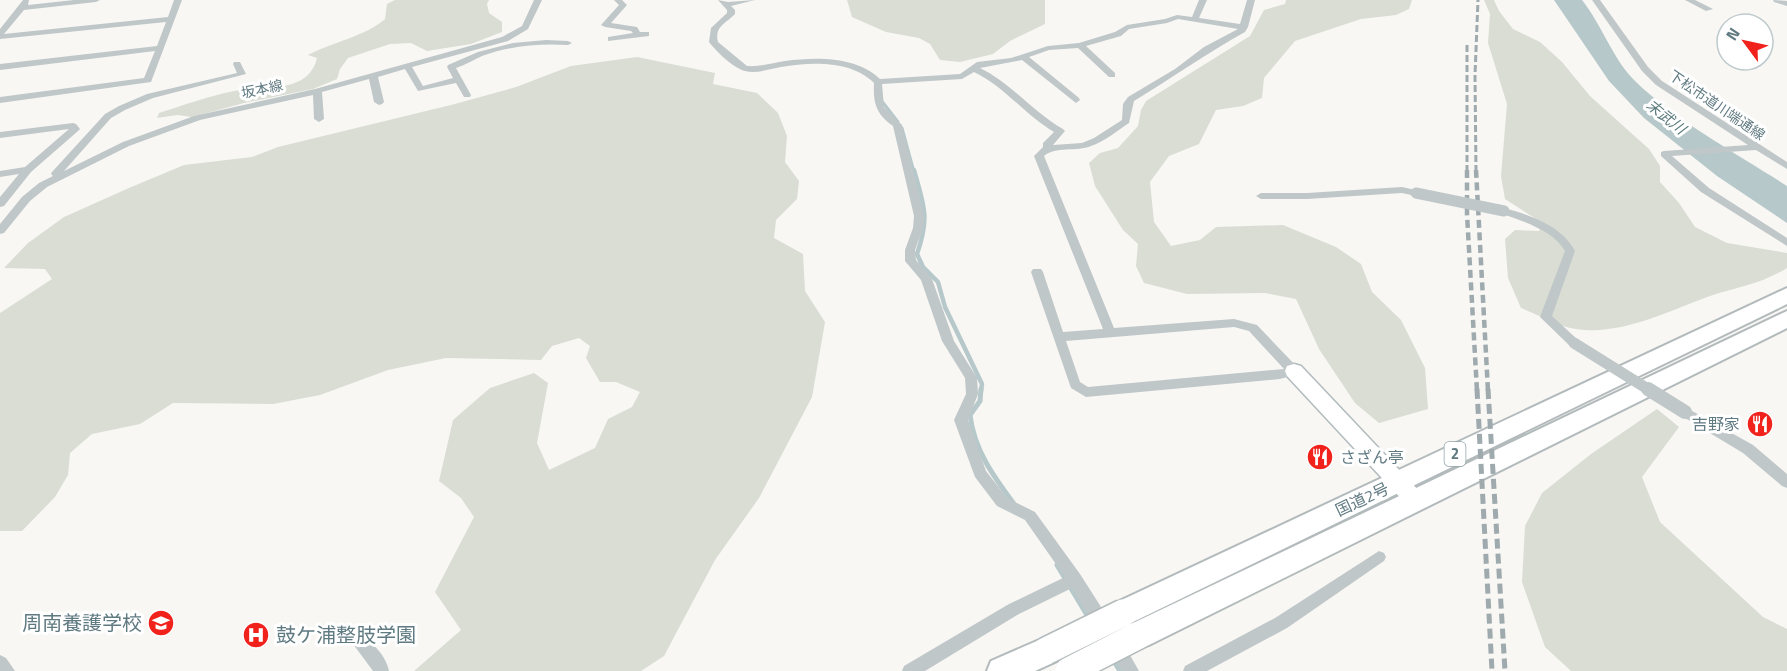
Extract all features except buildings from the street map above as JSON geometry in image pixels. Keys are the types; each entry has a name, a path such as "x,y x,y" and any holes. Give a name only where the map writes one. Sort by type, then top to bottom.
{"highway":[{"name":"国道2号","path":"1069,671 1131,624 1398,482 1787,295"},
{"name":"国道2号","path":"1002,671 1046,651 1131,624 1416,500 1787,319"}],"street":[{"path":"0,35 28,0"},
{"path":"21,8 96,0"},
{"path":"0,100 144,83 148,80 178,0"},
{"name":"坂本線","path":"0,231 26,199 55,178 126,144 197,118 317,91 492,43 515,34 530,21 538,0"},
{"path":"611,39 642,34 634,29 606,25 622,5 618,0"},
{"path":"724,2 751,0"},
{"path":"1195,18 1203,0"},
{"path":"1110,332 1039,156 1048,148 1078,148 1089,144 1126,122 1128,104 1131,99 1178,71 1207,49 1234,36 1244,27 1251,0"},
{"name":"下松市道川端通線","path":"1596,0 1645,69 1659,83 1752,148 1787,166"},
{"path":"1689,0 1709,9"},
{"path":"1777,0 1787,4"},
{"path":"724,2 732,10 731,14 714,27 712,42 738,64 755,69 795,63 847,63 865,70 878,82 956,78 987,63 1024,57 1048,48 1080,45 1118,34 1126,27 1167,21 1182,16 1244,27"},
{"path":"0,35 171,19"},
{"path":"467,95 451,67 481,54 530,43 568,43"},
{"path":"1080,45 1112,75"},
{"path":"0,67 160,48"},
{"path":"1024,57 1076,100"},
{"path":"55,178 56,174 108,116 150,96 242,74 237,64"},
{"path":"407,66 421,89 457,80"},
{"path":"974,68 1003,85 1046,125 1060,131 1048,143 1048,148"},
{"path":"373,76 379,102"},
{"path":"878,82 878,107 897,125 919,216 918,228 910,250 911,261 926,279 948,341 971,378 972,394 962,420 963,429 980,473 1002,502 1030,516 1074,579 1131,671"},
{"path":"317,91 319,119"},
{"path":"0,135 73,126 75,129 28,171 0,204"},
{"path":"1752,148 1664,154 1705,190 1787,243"},
{"path":"0,174 28,171"},
{"path":"1261,196 1307,196 1402,190 1504,211 1530,220 1564,241 1570,251 1546,317 1574,343 1748,449 1787,482"},
{"path":"1037,272 1075,384 1086,392 1280,375 1294,371"},
{"path":"1058,337 1234,323 1252,328 1416,500"},
{"path":"1191,671 1281,623 1379,557"},
{"path":"910,671 1014,609 1074,579"},
{"path":"362,644 380,664 381,671"},
{"path":"0,663 7,671"}],"shaded area":[{"path":"395,0 489,0 487,4 489,13 502,22 502,32 471,44 427,51 411,43 390,44 348,58 340,69 337,79 313,89 244,103 192,117 177,115 157,118 159,113 215,95 294,83 304,78 312,70 317,58 308,55 377,25 385,19 387,4"},
{"path":"847,0 1045,0 1045,24 1010,41 993,54 960,62 940,60 930,44 919,38 886,32 852,17"},
{"path":"1286,0 1412,0 1409,9 1396,15 1361,19 1295,41 1264,78 1262,98 1243,106 1216,110 1199,144 1169,156 1150,182 1154,222 1171,246 1200,240 1216,227 1283,225 1336,247 1361,264 1372,292 1401,320 1425,368 1428,409 1379,423 1355,403 1319,349 1296,299 1265,293 1187,294 1144,283 1136,266 1138,244 1123,230 1095,186 1089,163 1100,153 1118,148 1138,126 1141,110 1146,101 1250,36 1264,10 1285,4"},
{"path":"1484,0 1494,0 1499,11 1513,29 1540,42 1562,62 1590,96 1649,149 1660,166 1660,182 1679,203 1695,227 1727,243 1787,253 1787,268 1759,282 1710,296 1638,323 1600,330 1582,330 1563,326 1521,308 1508,278 1505,239 1515,230 1539,231 1542,223 1505,199 1501,176 1507,104 1488,43 1490,14"},
{"path":"637,57 715,73 713,84 757,93 778,113 787,136 785,162 799,181 797,199 776,220 774,238 803,254 805,291 825,322 812,397 759,498 715,560 664,656 641,671 414,671 461,630 435,592 474,517 461,498 439,481 453,420 490,388 534,373 548,383 537,443 549,470 595,448 608,419 632,407 640,392 616,382 600,382 586,358 590,346 579,338 552,346 541,360 446,358 388,370 320,395 273,404 173,403 140,424 92,434 70,453 68,475 55,497 22,531 0,531 0,313 52,279 45,269 4,268 28,243 64,217 184,165 252,157 278,147 516,87 571,66"},
{"path":"1657,409 1679,427 1642,477 1660,522 1763,617 1787,629 1787,671 1571,671 1545,647 1522,582 1525,526 1542,493 1591,454"}],"water":[{"name":"末武川","path":"1554,0 1582,0 1620,62 1635,81 1669,110 1787,186 1787,223 1717,176 1644,118 1609,81"}],"waterway":[{"path":"881,100 898,122"},
{"path":"902,128 914,172"},
{"path":"914,170 924,212 923,230 917,254 923,267 938,282 945,307 982,384 981,391"},
{"path":"981,389 980,401 970,415 972,428 986,463 1014,504"},
{"path":"1057,565 1090,620"},
{"path":"1112,658 1120,671"}],"railway":[{"path":"1476,172 1475,75 1478,0"},
{"path":"1467,45 1467,214 1477,391"},
{"path":"1476,170 1488,391"},
{"path":"1477,389 1492,671"},
{"path":"1488,389 1505,671"}],"place":[{"name":"吉野家","path":"1760,424"},
{"name":"さざん亭","path":"1320,457"},
{"name":"周南養護学校","path":"161,623"},
{"name":"鼓ケ浦整肢学園","path":"256,635"}]}
